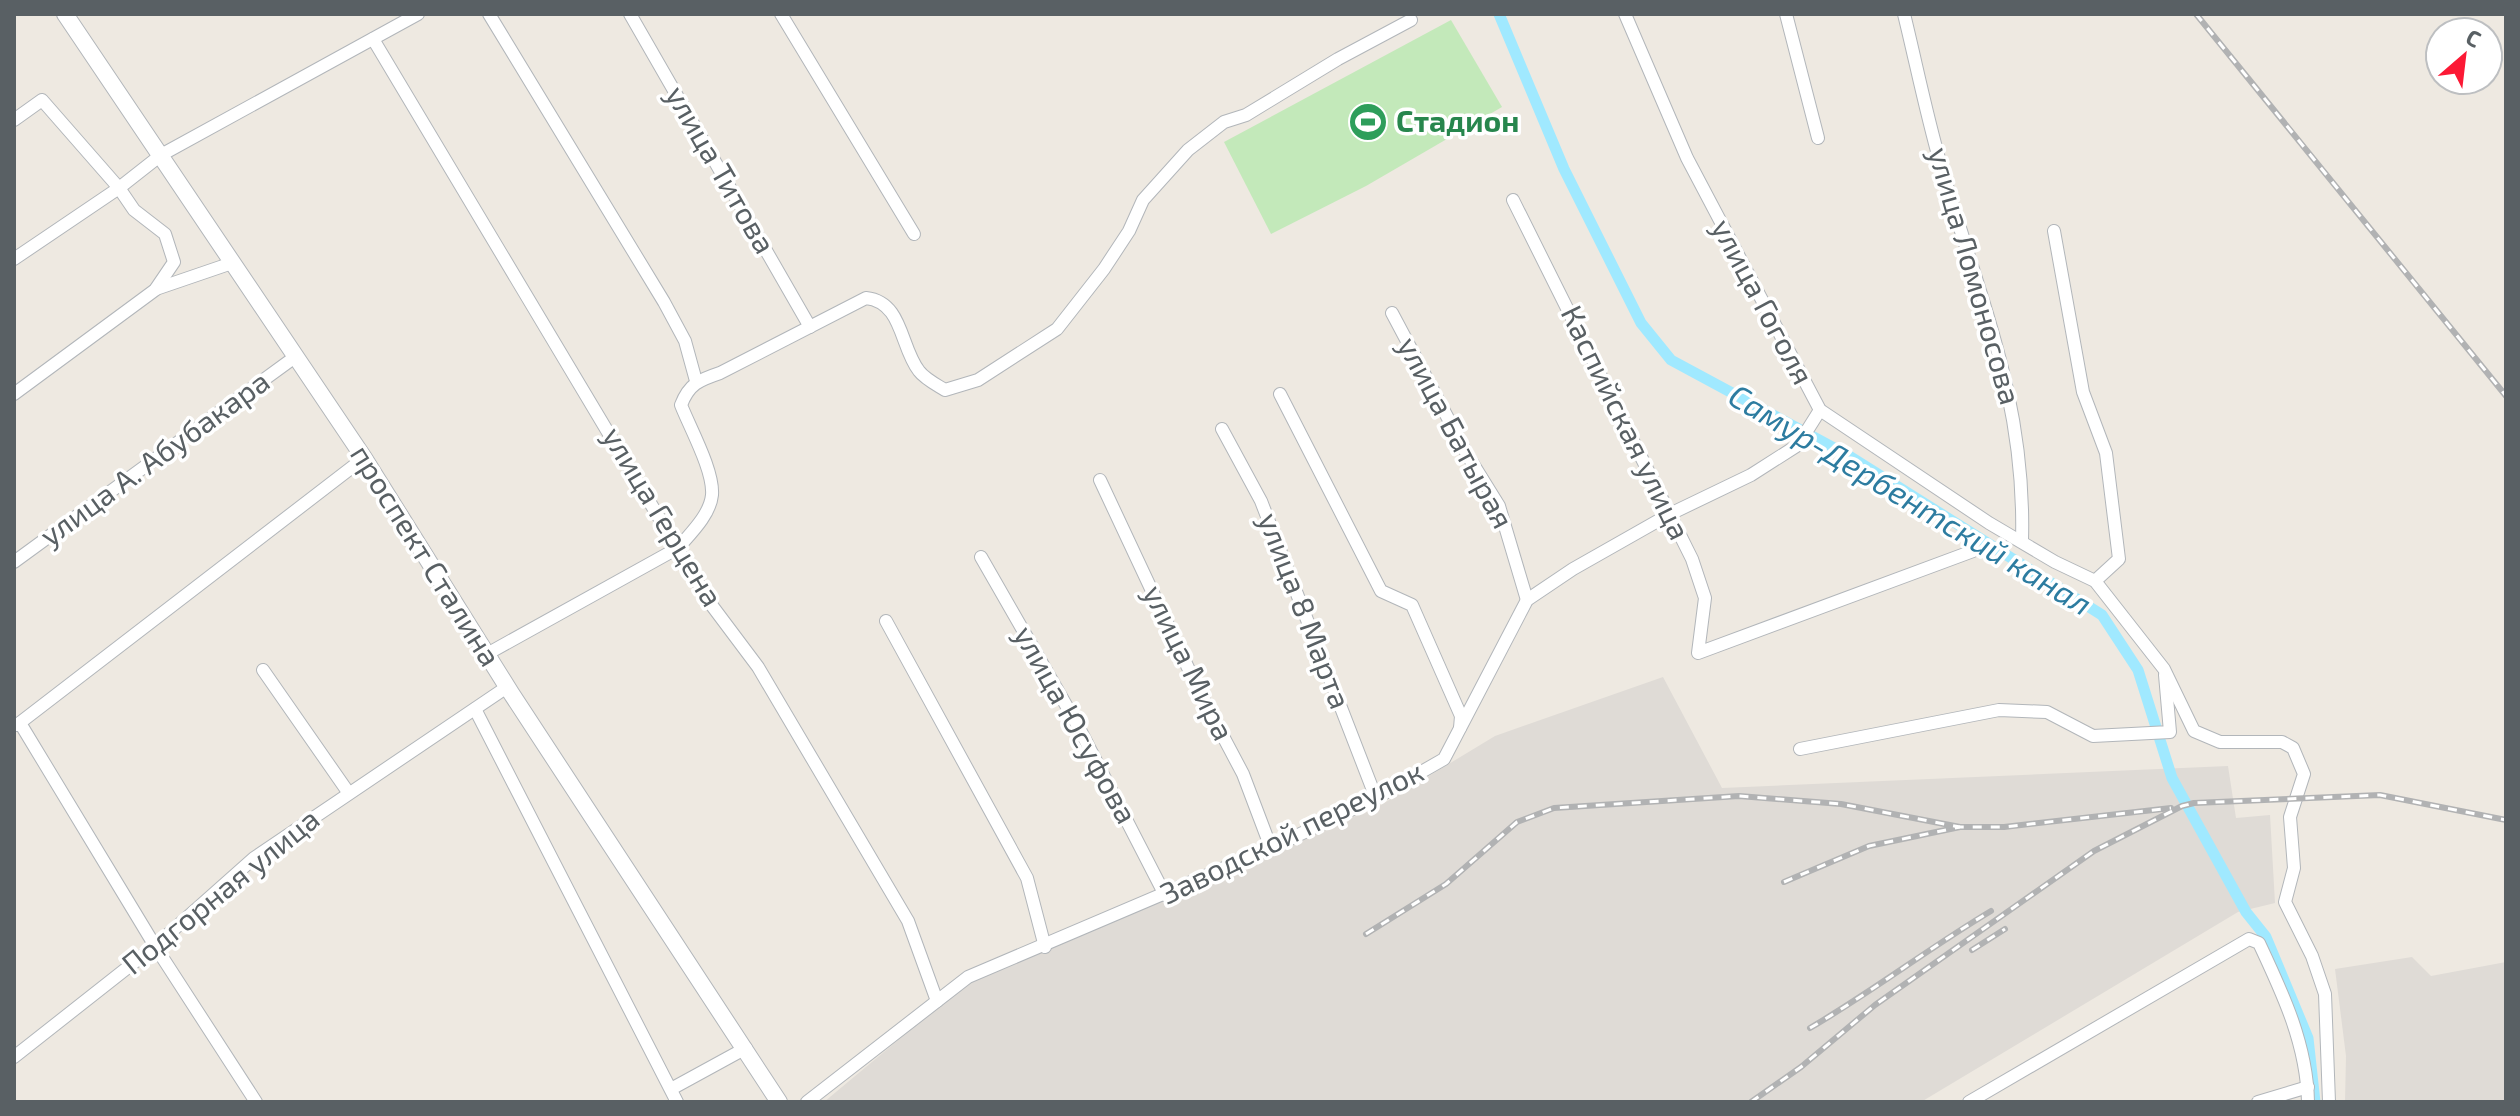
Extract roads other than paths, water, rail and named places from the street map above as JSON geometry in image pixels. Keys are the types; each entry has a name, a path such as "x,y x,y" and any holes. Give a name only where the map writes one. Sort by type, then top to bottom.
{"street":[{"name":"проспект Сталина","path":"65,14 364,458 511,693 779,1102"},
{"path":"14,259 119,188 161,155 418,14"},
{"path":"489,14 664,302 685,341 696,381"},
{"name":"улица Титова","path":"630,14 810,327"},
{"path":"781,14 914,234"},
{"name":"улица Гоголя","path":"1625,14 1687,158 1817,415 1989,523 2055,562 2095,581 2164,669 2194,731 2220,742 2282,742 2293,748 2304,774 2290,817 2294,868 2285,902 2312,956 2325,994 2329,1102"},
{"path":"1786,14 1818,138"},
{"name":"улица Ломоносова","path":"1904,14 1940,162 1994,331 2017,429 2023,493 2022,541"},
{"path":"487,654 678,548 701,522 712,496 708,475 681,405 688,388 696,381 866,298 880,300 891,311 919,372 945,390 978,380 1057,329 1104,269 1129,231 1143,200 1188,150 1224,122 1246,115 1338,59 1411,20"},
{"name":"улица Герцена","path":"373,39 710,603 758,667 908,921 937,1001"},
{"path":"14,120 42,100 119,188 134,210 165,234 174,262 155,290 115,323 14,394"},
{"name":"Каспийская улица","path":"1513,200 1692,559 1705,598 1698,653 1973,551"},
{"path":"2054,231 2083,392 2106,453 2114,510 2119,559 2095,581"},
{"path":"155,290 232,263"},
{"name":"улица Батырая","path":"1392,313 1468,456 1499,506 1527,600"},
{"name":"улица А. Абубакара","path":"14,562 295,357"},
{"path":"1280,394 1381,591 1412,605 1461,716 1460,730"},
{"name":"Заводской переулок","path":"807,1102 968,977 1045,947 1271,848 1376,798 1444,759 1527,600 1573,569 1670,514 1751,475 1803,440 1817,415"},
{"name":"улица 8 Марта","path":"1222,429 1261,501 1376,798"},
{"path":"256,1102 17,725 364,458"},
{"name":"улица Мира","path":"1100,480 1197,687 1243,774 1271,848"},
{"name":"улица Юсуфова","path":"981,557 1085,740 1165,895"},
{"path":"886,621 1027,878 1045,947"},
{"path":"1800,749 1999,710 2047,712 2093,736 2170,732 2164,669"},
{"path":"263,670 348,792"},
{"name":"Подгорная улица","path":"14,1057 155,946 254,858 507,687 511,693"},
{"name":"проспект Сталина","path":"475,709 677,1102"},
{"path":"1969,1102 2249,939 2259,943 2295,1025 2308,1087 2308,1102"},
{"path":"671,1089 746,1048"},
{"path":"2258,1102 2308,1087"}],"waterway":[{"name":"Самур-Дербентский канал","path":"1499,14 1564,169 1641,323 1671,360 1849,456 2102,615 2138,670 2172,778 2246,912 2266,937 2308,1038 2315,1102"}],"railway":[{"path":"2196,14 2506,396"},
{"path":"1751,1102 1801,1067 1875,1005 2094,851 2182,806 2380,795 2506,820"},
{"path":"1366,934 1446,884 1517,822 1554,808 1739,796 1841,804 1960,827"},
{"path":"1784,882 1869,846 1960,827 2004,827 2171,808"},
{"path":"1810,1028 1991,911"},
{"path":"1972,950 2005,929"}],"place":[{"name":"Стадион","path":"1368,122"}]}
